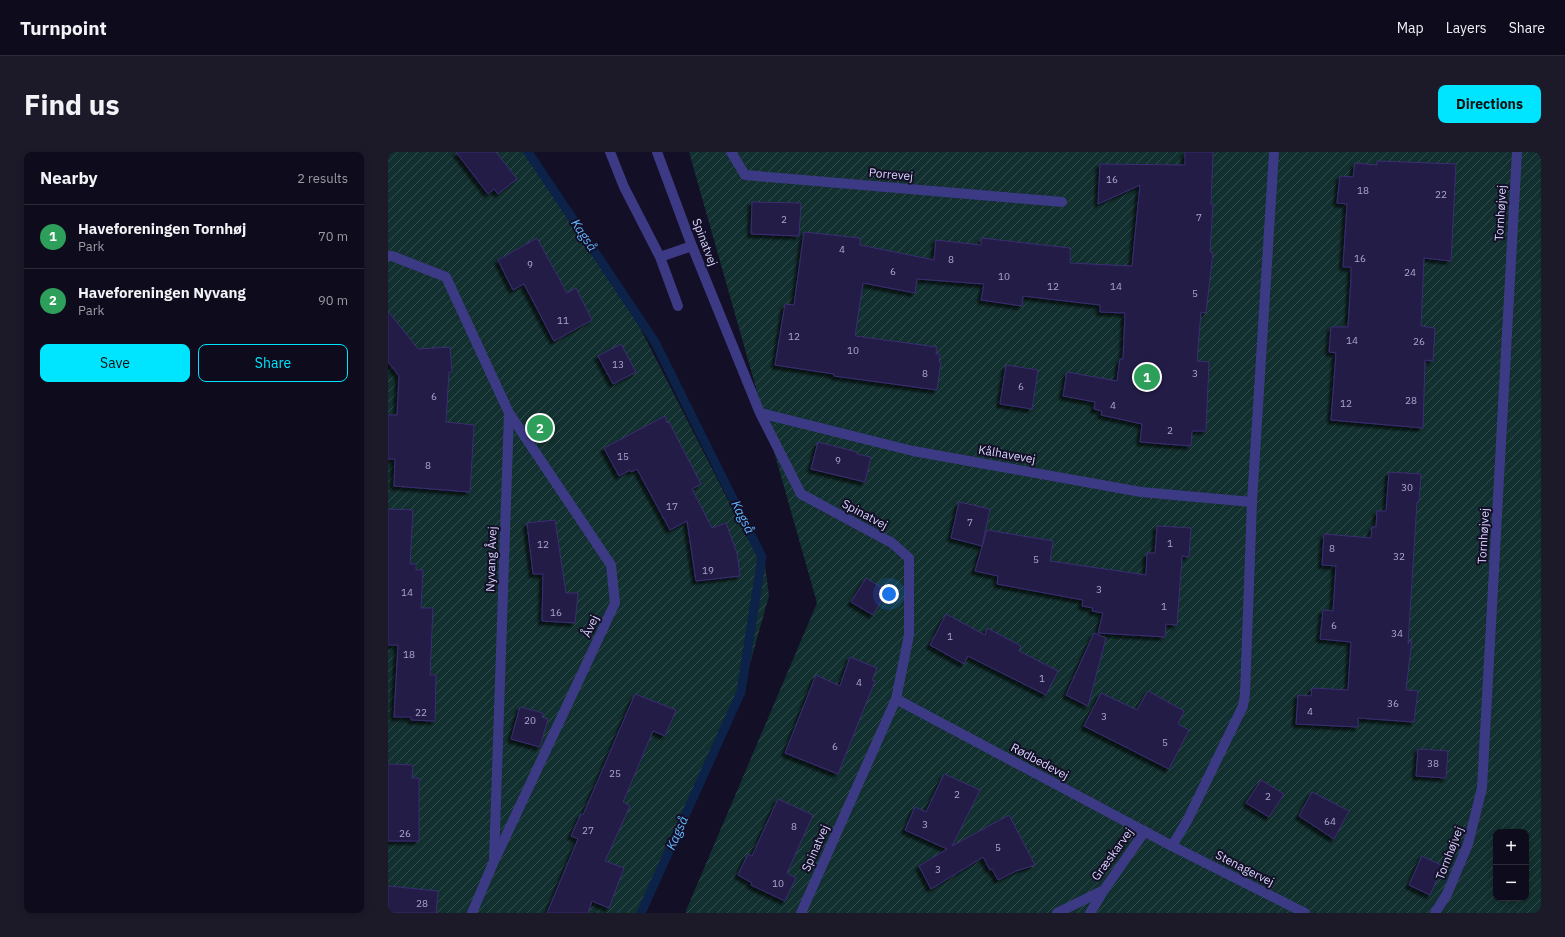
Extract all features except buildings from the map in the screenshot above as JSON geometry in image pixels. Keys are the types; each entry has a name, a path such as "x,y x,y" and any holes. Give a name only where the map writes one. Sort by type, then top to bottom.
{"lane":[{"path":"610,152 624,187 660,257 678,306"},
{"name":"Spinatvej","path":"657,152 692,246 760,413 801,494 892,543 909,558 909,635 896,699 801,913"},
{"name":"Porrevej","path":"731,152 745,175 1062,202"},
{"path":"1172,846 1243,706 1245,694 1252,502 1274,152"},
{"name":"Tornhøjvej","path":"1435,913 1447,894 1468,844 1482,788 1517,152"},
{"path":"660,257 692,246"},
{"name":"Nyvang Åvej","path":"388,256 392,256 446,277 509,413 494,861 472,913"},
{"name":"Åvej","path":"494,861 615,603 612,565 509,413"},
{"name":"Kålhavevej","path":"760,413 914,451 1141,492 1252,502"},
{"name":"Rødbedevej","path":"896,699 1172,846"},
{"name":"Græskarvej","path":"1058,913 1104,890 1145,831"},
{"name":"Stenagervej","path":"1172,846 1305,913"},
{"path":"1090,913 1104,890"}],"green space":[{"path":"388,152 532,152 635,318 747,537 764,557 769,596 745,681 642,913 388,913"},
{"path":"689,152 1541,152 1541,913 685,913 817,603"}],"waterway":[{"name":"Kagså","path":"528,152 655,342 762,557 741,692 641,913"}],"place":[{"name":"Haveforeningen Tornhøj","path":"1147,377"},
{"name":"Haveforeningen Nyvang","path":"540,428"}]}
